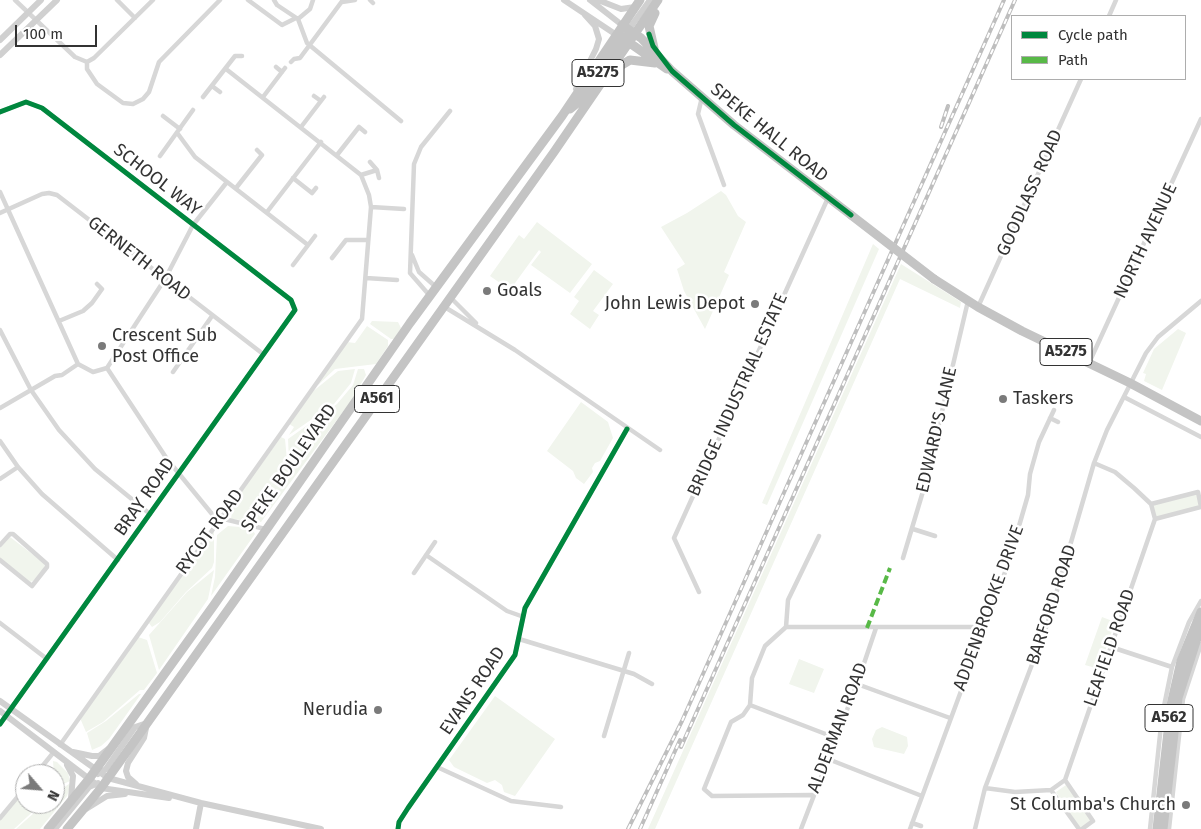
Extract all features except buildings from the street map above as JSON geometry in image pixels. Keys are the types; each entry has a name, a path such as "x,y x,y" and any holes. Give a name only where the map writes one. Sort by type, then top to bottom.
{"highway":[{"name":"A561","path":"629,29 658,0"},
{"name":"A5275","path":"608,75 630,60 657,59 650,40 649,26 663,0"},
{"name":"A561","path":"629,29 637,4"},
{"name":"SPEKE BOULEVARD","path":"67,829 78,815 101,773 112,746 436,287 562,116 629,29"},
{"name":"A5275","path":"622,38 629,29"},
{"name":"SPEKE HALL ROAD","path":"629,29 657,59"},
{"name":"SPEKE BOULEVARD","path":"48,829 70,802 95,784 101,773 147,723 608,75 622,38"},
{"name":"SPEKE HALL ROAD","path":"622,38 657,59 828,198 934,279 978,307 1130,383 1201,421"},
{"path":"436,287 450,296"},
{"path":"430,296 443,306"},
{"path":"265,529 278,539"},
{"name":"A562","path":"1156,829 1171,705 1181,661 1201,612"},
{"name":"A562","path":"1163,829 1178,698 1201,626"}],"street":[{"path":"16,0 75,57 87,62"},
{"path":"0,40 41,0"},
{"path":"0,55 57,0"},
{"path":"117,0 135,18"},
{"path":"153,0 87,62 87,69 97,84 123,104 133,104 143,99 149,92 159,62 220,0"},
{"path":"248,0 282,25 310,9 313,0"},
{"path":"274,0 277,5 297,18 310,46 401,121"},
{"path":"291,62 294,59 300,58 342,1 355,0"},
{"path":"564,0 622,38"},
{"path":"590,0 629,29 650,0"},
{"path":"598,0 621,9 637,4"},
{"path":"1109,15 1116,0"},
{"path":"562,116 598,44 598,30 585,15"},
{"path":"203,98 235,56 242,56"},
{"path":"263,97 284,70 276,67"},
{"path":"226,69 361,175 369,195 371,207 366,278 397,280"},
{"name":"GOODLASS ROAD","path":"978,307 1081,80"},
{"path":"212,86 220,92"},
{"path":"314,96 321,101"},
{"path":"301,127 324,96"},
{"path":"702,97 698,114 724,185"},
{"name":"SCHOOL WAY","path":"0,112 26,102 42,108 291,300"},
{"path":"160,156 193,110"},
{"path":"430,296 410,273 416,154 450,111"},
{"path":"163,116 179,132 195,157 308,245"},
{"name":"NORTH AVENUE","path":"1090,363 1201,119"},
{"path":"337,155 359,127 365,132"},
{"path":"267,212 321,142"},
{"path":"236,188 262,155 256,150"},
{"path":"164,151 169,155"},
{"path":"370,162 377,170 379,178"},
{"path":"361,175 377,170"},
{"path":"293,178 312,193"},
{"path":"0,192 78,364 93,372 106,368 164,279 193,225 226,182"},
{"path":"309,198 316,188"},
{"name":"GERNETH ROAD","path":"0,213 42,194 57,195 263,354"},
{"name":"BRIDGE INDUSTRIAL ESTATE","path":"699,592 674,538 828,198"},
{"path":"371,207 404,209"},
{"path":"293,265 315,236"},
{"path":"332,258 346,240 368,240"},
{"path":"410,252 420,272 436,287"},
{"name":"RYCOT ROAD","path":"62,747 220,518 362,319 366,278"},
{"path":"60,321 82,311 92,303 102,288 97,284"},
{"path":"450,296 480,328"},
{"name":"BRAY ROAD","path":"0,724 12,710 294,310 291,300"},
{"name":"BARFORD ROAD","path":"975,829 985,788 1047,624 1094,463 1107,430 1146,353 1158,337 1201,300"},
{"name":"EDWARD'S LANE","path":"903,558 914,529 968,301"},
{"path":"443,306 480,328 660,450"},
{"path":"173,372 212,316"},
{"path":"0,330 31,390 59,430 110,483 150,514"},
{"path":"0,408 55,376 62,375 78,364"},
{"path":"106,368 162,451 212,514 220,518 265,529"},
{"path":"1124,397 1201,437"},
{"name":"ADDENBROOKE DRIVE","path":"911,826 1010,558 1028,495 1030,474 1039,442 1054,410"},
{"path":"1050,418 1058,422"},
{"name":"EVANS ROAD","path":"398,829 399,822 515,655 522,616 567,531 627,429"},
{"path":"0,441 18,467 67,518 118,560"},
{"path":"1094,463 1115,472 1151,504 1155,519 1201,507 1198,492 1151,504"},
{"path":"0,480 18,467"},
{"name":"LEAFIELD ROAD","path":"1065,780 1155,519"},
{"path":"914,529 934,536"},
{"path":"0,544 10,534 13,534 47,564 47,567 32,586 0,560"},
{"path":"786,627 788,600 819,536"},
{"path":"414,573 435,542"},
{"path":"426,555 508,611 522,616"},
{"path":"1001,555 1010,558"},
{"path":"1150,829 1162,716 1172,667 1188,622 1201,601"},
{"path":"0,623 48,659"},
{"path":"812,796 712,796 704,789 731,722 743,715 750,705 752,678 765,646 786,627 984,628"},
{"name":"ALDERMAN ROAD","path":"801,829 812,796 857,684 876,628"},
{"name":"EVANS ROAD","path":"519,639 624,672 652,684"},
{"path":"1169,829 1184,699 1201,644"},
{"path":"1110,647 1172,667"},
{"path":"604,736 629,653"},
{"path":"857,684 950,718"},
{"path":"0,701 101,773 185,799 321,829"},
{"path":"750,705 836,738"},
{"path":"0,712 95,784 146,796"},
{"path":"143,787 132,781 126,771 128,763 144,738 147,723"},
{"path":"62,747 98,756 112,746"},
{"path":"44,764 53,753"},
{"path":"828,759 922,796"},
{"path":"65,762 73,776 73,793 70,802"},
{"path":"437,767 511,801 560,807"},
{"path":"985,788 1015,792 1051,790 1065,780 1093,821 1080,829 1051,790"},
{"name":"A561","path":"55,829 89,787 95,784"},
{"path":"78,815 107,796 122,794 185,799"},
{"path":"0,818 15,800"},
{"path":"196,829 201,803"},
{"path":"911,826 921,826"}],"shaded area":[{"path":"721,191 726,195 738,216 746,222 724,272 729,275 705,329 684,291 677,269 685,264 661,227"},
{"path":"537,222 592,264 570,293 531,265 541,252 539,250 510,290 490,276 519,235 524,239"},
{"path":"873,244 879,249 767,505 762,503"},
{"path":"901,264 961,302 960,308 900,279 655,829 648,829"},
{"path":"594,270 613,284 593,311 599,315 590,329 570,314 579,301 574,297"},
{"path":"372,321 398,322 401,328 394,339 391,339 370,324"},
{"path":"367,326 388,340 388,346 376,364 335,369 317,386 347,342 355,343"},
{"path":"1178,329 1186,333 1162,390 1144,381 1146,374 1143,373 1154,349"},
{"path":"355,369 351,383 334,404 289,435 294,427 289,424 311,393 338,371"},
{"path":"358,369 364,369 366,375 351,401 261,522 231,519 232,512 228,510 281,437 285,439 287,460 269,488 289,460 288,439 337,404 353,385"},
{"path":"581,402 608,422 613,438 600,461 595,463 592,468 593,472 584,484 576,478 573,471 547,451"},
{"path":"1198,492 1201,507 1155,519 1151,504"},
{"path":"228,526 252,528 255,534 211,596 215,577 217,535"},
{"path":"214,530 214,562 212,568 186,592 160,622 152,627 148,622"},
{"path":"10,537 44,563 45,567 33,581 30,582 0,558 0,548"},
{"path":"214,570 208,599 159,670 149,635 187,592"},
{"path":"1102,617 1115,622 1099,669 1085,665"},
{"path":"138,637 147,640 157,673 144,690 140,690 103,722 86,732 80,718"},
{"path":"799,659 824,669 814,693 789,684"},
{"path":"141,694 109,739 101,746 92,750 87,733 106,721"},
{"path":"495,696 555,739 515,796 504,792 502,785 495,780 487,783 454,767 449,760"},
{"path":"882,727 907,737 908,746 904,754 874,747 872,739 876,730"},
{"path":"65,770 68,773 70,781 65,783"},
{"path":"69,784 70,787 65,798 65,787"},
{"path":"1066,785 1093,821 1079,829 1056,792"},
{"path":"15,802 15,814 30,814 14,829 0,829 0,820"},
{"path":"33,814 52,814 40,829 16,829"}],"railway":[{"path":"628,829 682,721 1004,0"},
{"path":"681,747 1015,0"},
{"path":"941,127 948,106"},
{"path":"640,829 680,740"}],"marked path":[{"path":"867,628 890,568"}],"cycle path":[{"path":"649,34 653,46 672,71 734,125 851,215"},
{"path":"0,112 26,102 42,108 291,300 295,310 0,724"},
{"path":"398,829 399,822 408,808 515,655 525,608 627,429"}],"place":[{"name":"Goals","path":"487,291"},
{"name":"John Lewis Depot","path":"755,304"},
{"name":"Crescent Sub Post Office","path":"102,346"},
{"name":"Taskers","path":"1003,399"},
{"name":"Nerudia","path":"378,710"},
{"name":"St Columba's Church","path":"1186,805"}]}
